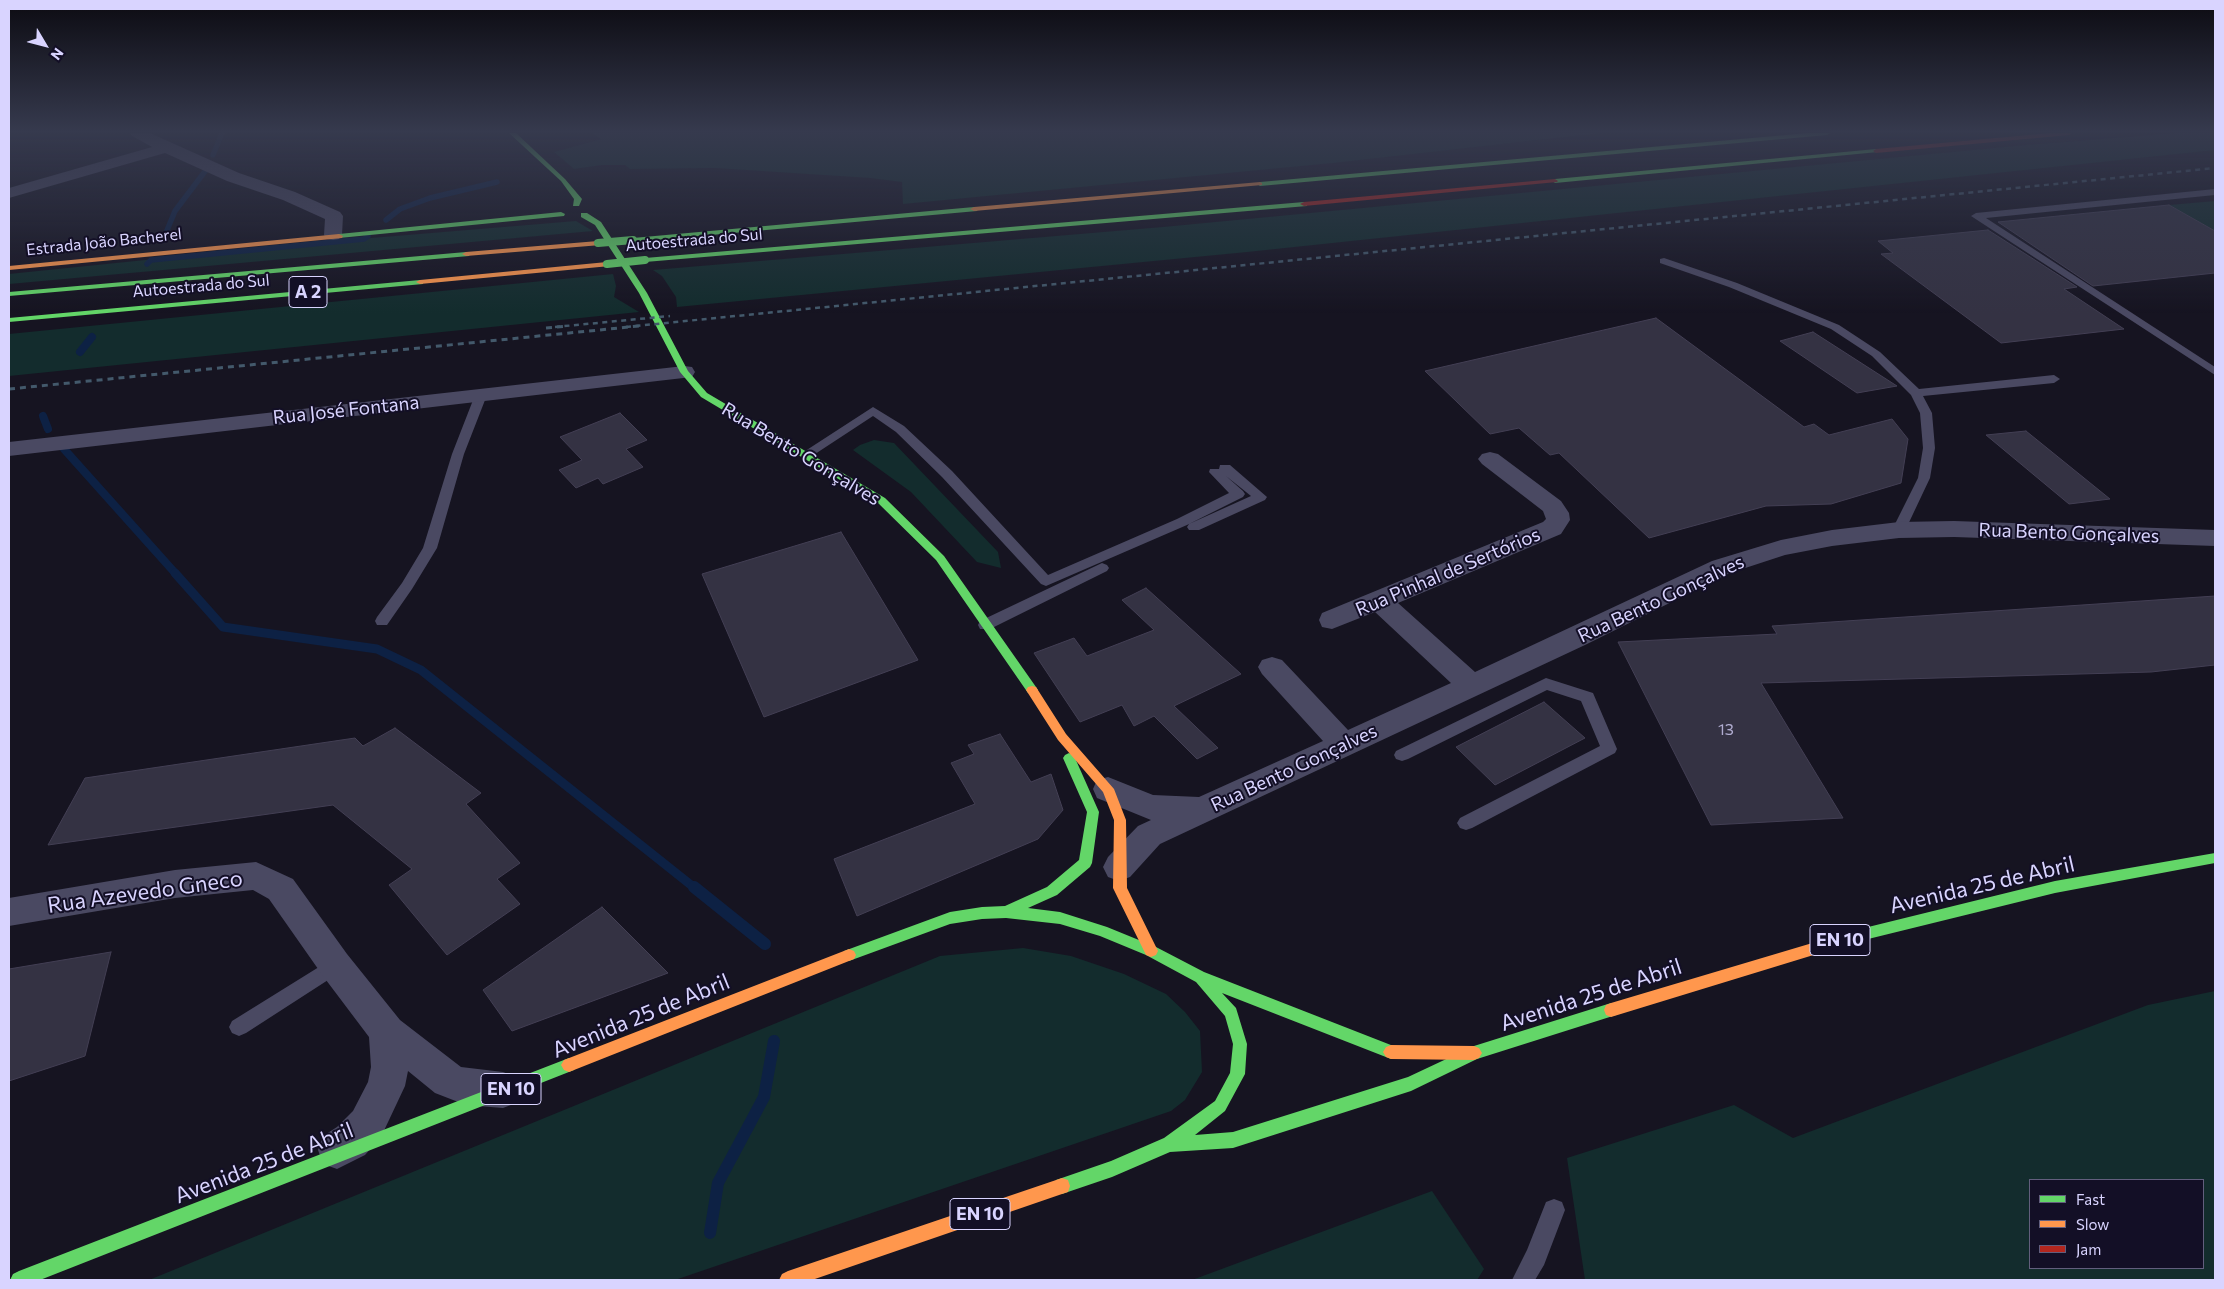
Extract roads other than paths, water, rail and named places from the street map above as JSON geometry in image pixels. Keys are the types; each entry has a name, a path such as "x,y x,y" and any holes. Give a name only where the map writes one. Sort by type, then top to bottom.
{"main road":[{"path":"574,193 578,199 576,204"},
{"name":"Autoestrada do Sul","path":"9,294 1156,193"},
{"name":"Autoestrada do Sul","path":"9,320 645,260 1421,193"},
{"path":"561,214 564,208 576,204 585,204 591,207 590,211 584,215"},
{"name":"Estrada João Bacherel","path":"9,268 333,235 561,214 570,217 584,215"},
{"name":"Rua Bento Gonçalves","path":"584,215 598,224 643,293 684,372 704,395 881,500 940,558 1027,682 1062,737"},
{"path":"1062,737 1108,789 1120,820 1120,888 1151,951"},
{"path":"1006,912 1052,891 1085,864 1094,812 1070,761 1062,737"},
{"name":"Avenida 25 de Abril","path":"1170,1144 1233,1140 1411,1084 1474,1053 1715,976 1914,920 2055,887 2215,858"},
{"name":"Avenida 25 de Abril","path":"19,1280 507,1091 863,950 950,918 982,913 1006,912 1060,918 1102,931 1151,951 1199,978 1390,1052 1474,1053"},
{"name":"Avenida 25 de Abril","path":"788,1280 1112,1169 1170,1144 1220,1106 1237,1074 1240,1044 1231,1013 1199,978"}],"street":[{"path":"280,193 334,216 333,235"},
{"name":"Rua José Fontana","path":"9,449 684,372"},
{"name":"Rua Pinhal de Sertórios","path":"1332,620 1543,533 1555,524 1558,520 1557,513 1552,506 1490,459"},
{"name":"Rua Bento Gonçalves","path":"1120,866 1149,835 1472,686 1722,567 1781,548 1832,538 1899,530 1954,529 2215,538"},
{"path":"1379,601 1472,686"},
{"path":"1272,667 1344,745"},
{"path":"1108,789 1150,807 1202,810"},
{"name":"Rua Azevedo Gneco","path":"9,912 175,884 256,876 281,889 335,965 387,1032 448,1080 466,1087 507,1091"},
{"path":"317,1164 351,1141 367,1124 386,1086 390,1067 387,1032"}],"lane":[{"path":"2204,193 1976,216 2215,372"},
{"path":"1664,261 1733,285 1835,327 1876,354 1916,393 1926,413 1929,448 1924,478 1899,530"},
{"path":"1916,393 2054,379"},
{"path":"382,621 407,586 430,548 458,454 481,395"},
{"path":"805,455 873,411 900,429 947,474 1046,581 1182,522 1238,494 1220,470 1260,497 1152,544 985,624"},
{"path":"1402,754 1546,684 1587,697 1609,749 1466,823"},
{"path":"239,1027 335,965"},
{"path":"1523,1280 1536,1257 1554,1210"}],"waterway":[{"path":"163,240 175,211 188,193"},
{"path":"386,220 400,209 450,193"},
{"path":"147,264 151,260 364,239 368,236"},
{"path":"80,352 92,337"},
{"path":"43,416 48,429"},
{"path":"64,449 176,574"},
{"path":"175,573 223,627 377,649 421,670 696,889"},
{"path":"694,887 765,944"},
{"path":"710,1233 718,1183 764,1097 774,1041"}],"railway":[{"path":"626,327 1964,193"},
{"path":"555,327 670,316"},
{"path":"546,328 568,326"},
{"path":"9,389 639,326"}]}
